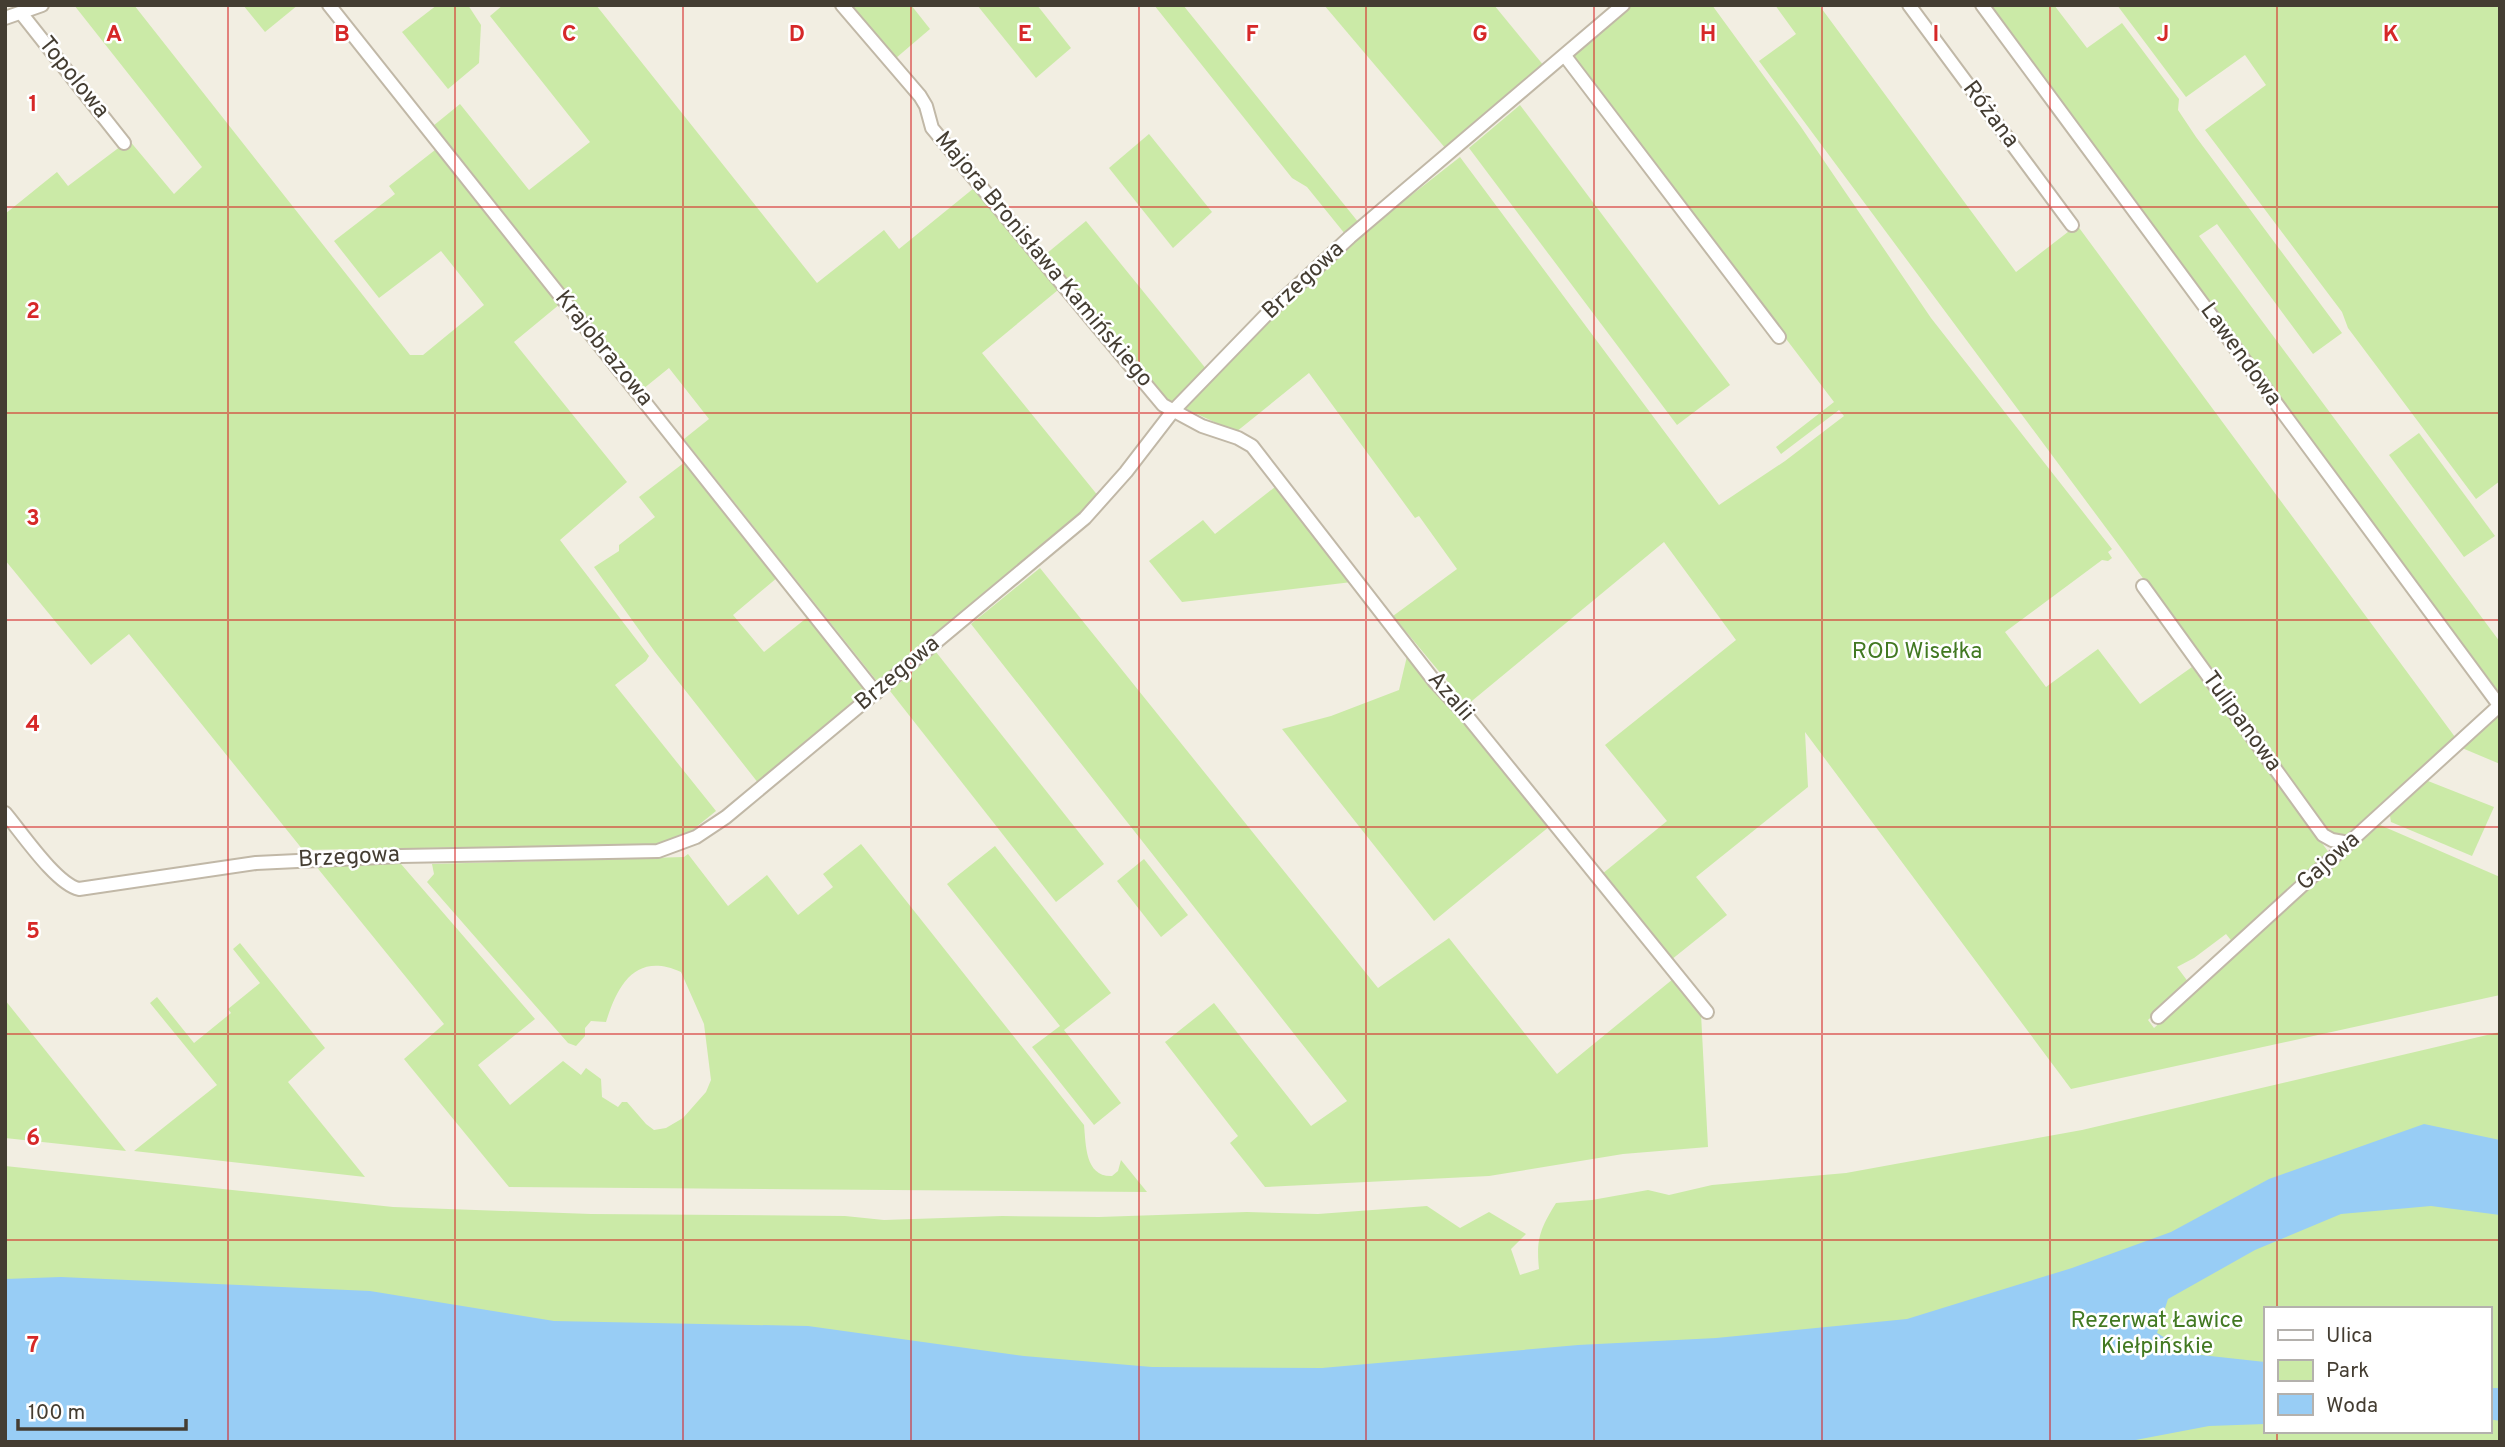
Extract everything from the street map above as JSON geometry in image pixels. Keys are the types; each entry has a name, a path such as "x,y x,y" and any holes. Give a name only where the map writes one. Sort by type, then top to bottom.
{"street":[{"path":"5,18 42,5"},
{"name":"Krajobrazowa","path":"329,5 876,693"},
{"name":"Majora Bronisława Kamińskiego","path":"842,5 920,96 926,106 932,128 1163,405 1173,411"},
{"name":"Brzegowa","path":"5,813 54,873 66,884 79,889 256,863 401,856 658,851 696,837 726,817 1085,518 1126,472 1173,411 1267,314 1350,237 1623,5"},
{"name":"Różana","path":"1909,5 2072,225"},
{"name":"Lawendowa","path":"1982,5 2500,705"},
{"name":"Topolowa","path":"21,13 124,143"},
{"path":"1565,56 1779,337"},
{"name":"Azalii","path":"1173,411 1252,446 1435,682 1467,716 1707,1012"},
{"name":"Tulipanowa","path":"2143,586 2323,835 2332,840 2349,843"},
{"name":"Gajowa","path":"2158,1017 2500,705"}],"green space":[{"path":"74,5 134,5 410,355 423,355 484,305 441,251 379,298 334,241 395,194 389,186 435,150 560,304 514,342 627,482 560,540 649,656 615,685 716,811 690,832 661,844 303,850 129,634 91,665 5,560 5,214 57,172 68,186 129,140 174,194 202,167"},
{"path":"243,5 298,5 265,32"},
{"path":"437,5 468,5 481,25 479,63 448,89 402,32"},
{"path":"503,5 596,5 817,283 884,230 899,249 974,188 1058,290 982,353 1099,497 880,685 684,439 709,419 669,368 643,389 433,126 460,104 529,190 590,142 490,16"},
{"path":"849,5 911,5 930,29 896,58"},
{"path":"977,5 1037,5 1071,48 1036,78"},
{"path":"1154,5 1183,5 1359,223 1345,234 1307,187 1292,178"},
{"path":"1324,5 1494,5 1544,66 1446,149"},
{"name":"ROD Wisełka","path":"1630,5 1712,5 1801,127 1931,318 2112,549 2108,552 2112,558 2108,561 2102,560 2005,632 2046,687 2098,649 2140,704 2192,667 2330,854 2234,944 2226,934 2177,967 2189,983 2148,1020 2154,1028 2380,825 2500,877 2500,995 2071,1089 1805,732 1808,787 1696,877 1727,915 1671,960 1602,874 1667,821 1605,745 1736,640 1664,542 1467,705 1393,616 1457,569 1419,516 1415,518 1309,373 1236,432 1184,408 1265,325 1348,246 1406,195 1409,197 1460,157 1719,505 1785,461 1844,416 1839,410 1781,454 1776,447 1834,402 1571,56"},
{"path":"1775,5 1819,5 2016,272 2077,225 2455,737 2345,836 2329,833 1759,61 1796,34"},
{"path":"1988,5 2054,5 2087,48 2122,23 2179,99 2178,110 2196,137 2342,333 2313,354 2217,224 2199,236 2500,642 2500,694"},
{"path":"2117,5 2500,5 2500,481 2476,499 2348,328 2342,312 2205,130 2266,85 2245,55 2186,97"},
{"path":"1520,105 1730,385 1677,425 1469,148"},
{"path":"1149,134 1212,212 1173,248 1109,168"},
{"path":"1086,221 1207,370 1175,403 1167,401 1046,254"},
{"path":"2419,433 2495,536 2464,557 2389,455"},
{"path":"685,462 778,577 733,615 764,652 809,616 870,693 759,784 655,652 594,567 619,551 619,545 655,517 639,497"},
{"path":"1275,487 1352,582 1182,602 1149,561 1203,520 1215,534"},
{"path":"1040,568 1378,988 1449,938 1557,1074 1673,979 1701,1014 1708,1147 1623,1154 1489,1176 1265,1187 1230,1143 1238,1136 1165,1042 1214,1003 1311,1126 1347,1101 971,624"},
{"path":"936,652 1104,864 1056,902 890,691"},
{"path":"1408,652 1550,826 1434,921 1282,729 1331,716 1399,690"},
{"path":"2500,714 2500,764 2462,748"},
{"path":"2428,781 2494,807 2472,856 2391,822 2390,816"},
{"path":"861,844 1084,1125 1092,1166 1103,1175 1112,1176 1118,1171 1121,1160 1147,1192 509,1187 404,1059 444,1024 315,865 401,864 535,1019 478,1065 510,1105 563,1061 581,1075 586,1068 601,1079 602,1097 618,1107 622,1102 627,1102 654,1130 666,1128 683,1118 706,1092 711,1080 704,1024 681,972 652,966 631,975 616,995 606,1022 591,1021 585,1028 585,1036 576,1046 568,1043 427,882 434,874 432,864 684,857 688,854 728,906 767,875 798,915 833,887 823,874"},
{"path":"995,846 1111,993 1064,1030 1121,1103 1094,1125 1032,1047 1060,1026 947,884"},
{"path":"1144,859 1188,915 1161,937 1117,881"},
{"path":"240,943 325,1048 288,1082 365,1177 134,1151 217,1085 150,1003 157,997 194,1043 231,1013 228,1009 260,983 233,949"},
{"path":"5,1000 126,1151 5,1138"},
{"path":"2500,1032 2500,1442 5,1442 5,1166 393,1207 591,1214 845,1216 884,1220 1247,1212 1318,1214 1427,1206 1460,1228 1489,1212 1526,1234 1511,1249 1520,1275 1539,1269 1540,1234 1556,1203 1648,1190 1669,1195 1712,1185 1846,1173 2082,1130"}],"water":[{"name":"Rezerwat Ławice Kiełpińskie","path":"2424,1124 2500,1140 2500,1215 2431,1206 2341,1214 2255,1250 2168,1299 2157,1333 2192,1354 2264,1362 2264,1424 2209,1426 2125,1442 5,1442 5,1279 61,1277 370,1291 554,1321 808,1326 1024,1356 1152,1367 1322,1368 1578,1345 1716,1338 1907,1319 2072,1268 2171,1232 2269,1179"},
{"path":"2491,1388 2500,1388 2500,1421 2491,1419"}]}
